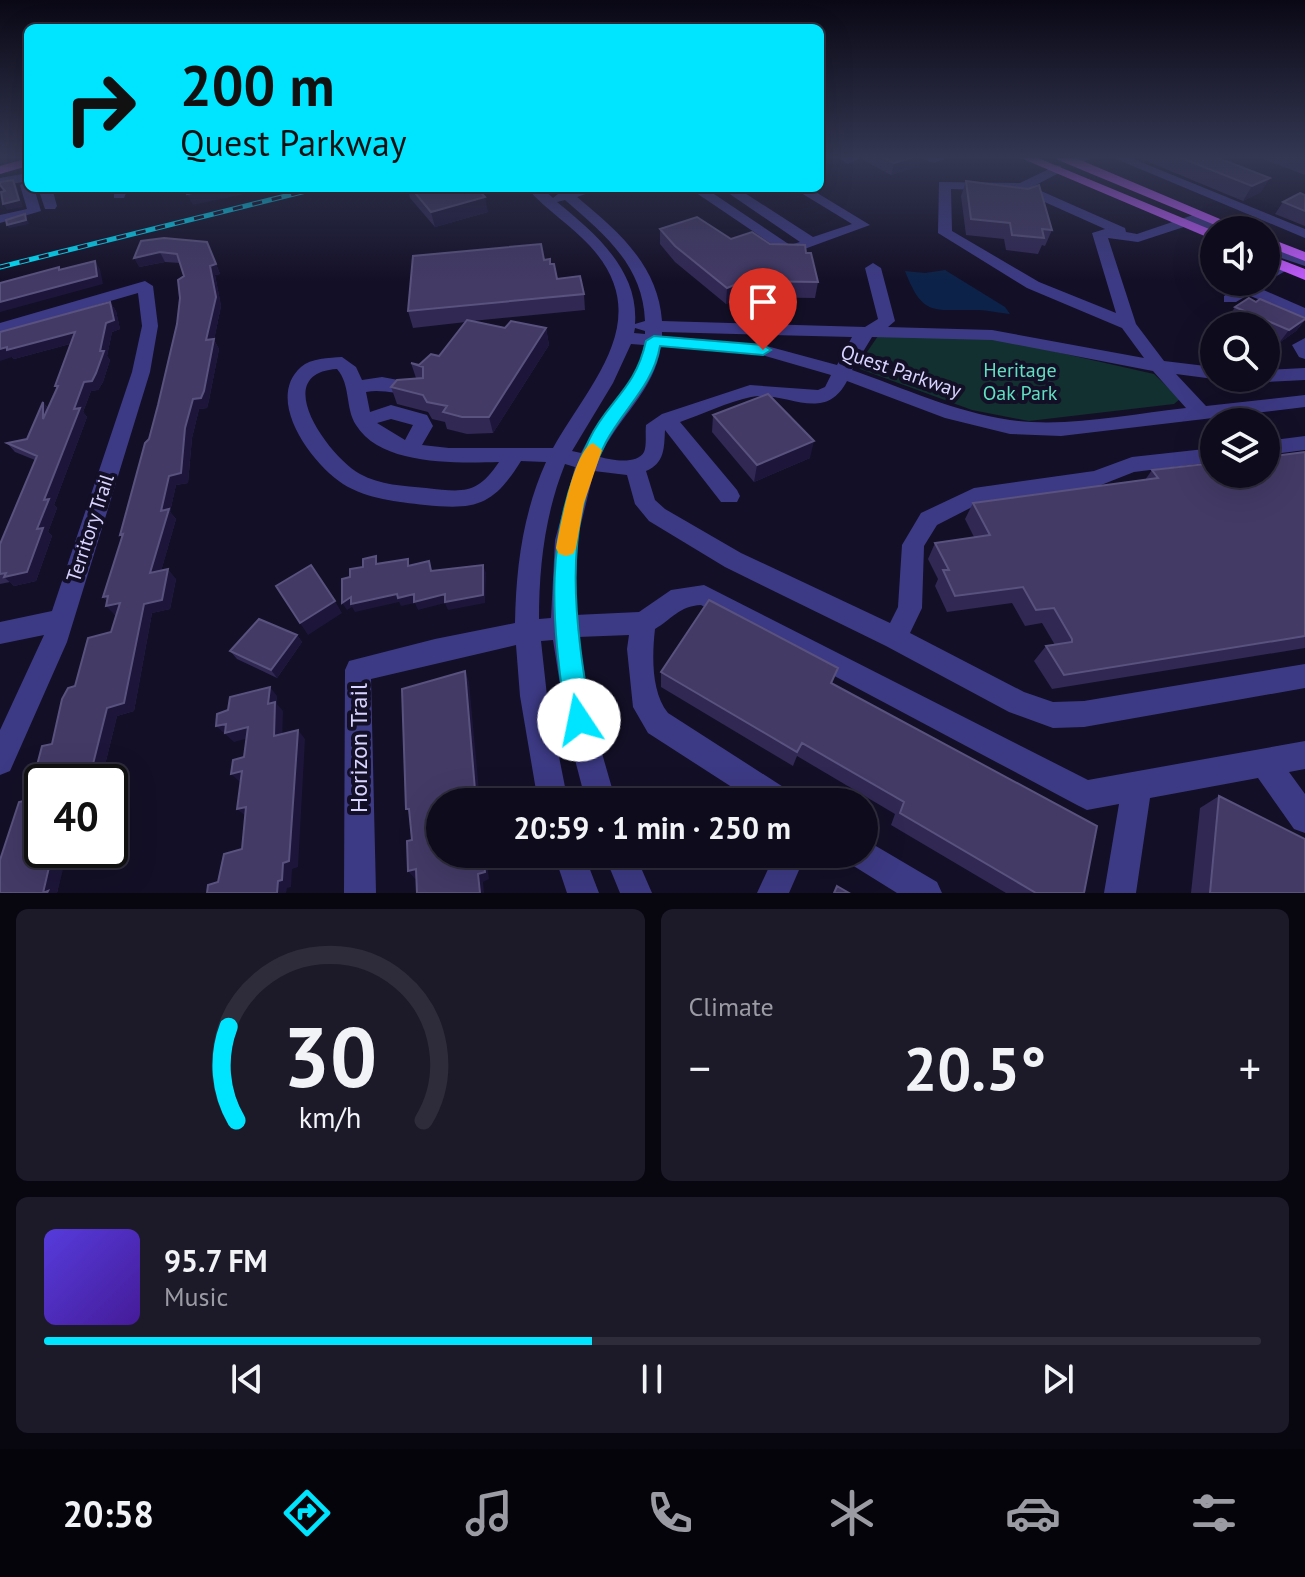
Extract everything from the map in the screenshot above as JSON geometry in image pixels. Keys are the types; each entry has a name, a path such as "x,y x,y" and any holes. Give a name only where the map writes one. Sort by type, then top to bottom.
{"main road":[{"path":"1131,198 1180,221"},
{"path":"1157,198 1200,220"},
{"path":"1280,247 1305,259"},
{"path":"1280,264 1305,275"}],"street":[{"path":"48,198 50,206"},
{"path":"550,788 537,728 526,634 529,574 537,518 559,456 603,388 626,332 624,287 614,268 560,198"},
{"path":"561,198 627,250 647,286 654,334 650,359 638,386 598,440 588,462 567,535 563,580 564,627 585,750 597,788"},
{"path":"710,198 788,251 863,225 816,198"},
{"path":"743,198 812,243"},
{"path":"944,198 945,233 1033,285 1128,324"},
{"path":"1046,198 1138,238"},
{"path":"1216,198 1305,234"},
{"path":"1235,216 1244,209"},
{"path":"1200,222 1193,219 1180,221 1138,238 1099,233 1128,324 1159,367 1203,408"},
{"path":"1280,252 1305,259"},
{"path":"1280,268 1284,266"},
{"path":"514,455 496,481 477,497 452,499 391,493 351,480 323,458 300,420 298,385 306,371 321,365 342,363 351,371 363,421 385,439 410,448 472,457 514,455 559,456 634,466 645,463 654,455 656,444 653,433 656,425 667,420 750,391 762,389 807,399 832,391 861,336 887,321 873,268"},
{"name":"Territory Trail","path":"0,328 145,286 150,326 141,372 61,620 0,761"},
{"path":"1230,299 1235,296"},
{"path":"1273,296 1305,314"},
{"name":"Quest Parkway","path":"654,334 870,331 992,335 1159,367 1200,371"},
{"name":"Quest Parkway","path":"626,332 763,350 841,372 952,413 1010,427 1061,429 1200,417"},
{"path":"1305,343 1301,345 1305,353"},
{"path":"1280,375 1305,374"},
{"path":"353,388 382,383 418,389"},
{"name":"Quest Parkway","path":"1262,408 1305,401"},
{"path":"363,421 391,412 420,420 423,426 410,448"},
{"path":"667,420 729,496"},
{"path":"1280,446 1305,443"},
{"path":"895,638 910,608 913,545 929,519 974,496 1096,479 1132,465 1200,457"},
{"path":"634,466 646,504 657,515 733,560 895,638 1018,703 1053,715 1084,714 1305,676"},
{"path":"759,788 658,723 646,707 640,649 643,623 670,601 686,594 704,595 1087,795 1305,755"},
{"path":"0,633 61,620"},
{"name":"Horizon Trail","path":"360,893 358,670 448,646 564,627 643,623"},
{"path":"1264,763 1305,818"},
{"path":"1120,893 1137,786"},
{"path":"878,863 926,893"},
{"path":"574,868 583,893"},
{"path":"625,868 636,893"},
{"path":"773,893 785,868"}],"green space":[{"name":"Heritage Oak Park","path":"878,336 981,337 1021,344 1154,374 1180,399 1174,404 1029,421 972,410 860,369 858,365"}],"water":[{"path":"945,270 1005,307 1010,314 932,308 918,297 905,271 925,273"}],"building":[{"path":"2,198 18,198 19,200 3,204"},
{"path":"419,198 483,198 431,212"},
{"path":"968,198 1043,198 1052,230 1042,229 1044,238 1012,235 1010,223 971,219"},
{"path":"1291,198 1305,198 1305,211 1283,202"},
{"path":"25,214 26,220 7,225 6,220"},
{"path":"697,217 731,239 752,232 770,244 805,245 806,253 811,253 818,282 744,281 727,288 675,246 660,229"},
{"path":"164,238 207,242 216,264 210,266 216,297 206,340 214,339 204,391 201,398 193,399 185,428 181,473 169,476 161,511 169,509 150,573 168,569 162,600 144,604 124,703 107,708 93,764 37,764 42,746 52,744 62,699 68,688 75,686 88,638 111,632 120,603 106,606 108,596 103,597 123,534 120,535 145,443 149,439 177,324 180,298 178,280 184,276 177,254 160,252 134,258 141,241"},
{"path":"541,244 544,260 550,259 550,264 554,264 557,279 580,276 584,294 408,311 413,256"},
{"path":"95,261 97,276 0,302 0,283"},
{"path":"1249,298 1256,302 1260,299 1305,319 1289,330 1280,326 1280,312 1247,312 1235,307"},
{"path":"110,302 114,320 106,323 100,351 104,351 96,373 92,381 84,382 74,409 80,408 44,500 49,499 37,529 43,528 27,572 4,577 6,573 0,574 0,544 37,456 7,443 27,439 43,402 43,419 58,386 55,386 75,332 7,350 7,347 0,349 0,332"},
{"path":"467,320 505,328 511,321 546,328 489,417 462,417 443,412 447,406 427,402 423,395 391,387 397,380 423,378 423,367 411,363 419,365 431,354 439,356"},
{"path":"768,394 814,441 757,465 713,415"},
{"path":"1305,452 1305,636 1064,675 1046,646 1072,642 1054,608 1036,610 1023,587 955,596 943,570 949,570 935,543 990,535 973,503 1158,478 1152,470 1200,465 1200,488 1280,488 1280,455"},
{"path":"376,556 376,564 408,559 408,566 429,561 431,571 483,565 483,595 445,602 445,594 414,602 414,594 398,598 397,594 351,604 351,597 342,603 342,579 350,577 350,569 363,567 363,559"},
{"path":"311,565 335,601 300,623 276,586"},
{"path":"709,600 838,668 831,683 1097,826 1084,893 1036,893 900,813 904,802 802,743 797,752 661,672"},
{"path":"259,619 297,635 271,670 230,651"},
{"path":"465,671 475,788 426,788 426,868 485,868 485,872 478,874 480,893 417,893 416,869 408,871 407,841 412,840 409,809 406,809 402,689"},
{"path":"270,687 268,704 275,702 274,736 298,730 289,861 283,863 277,893 207,893 208,885 218,882 224,854 242,849 246,807 237,809 242,771 231,774 233,760 244,757 248,727 225,733 226,724 216,726 217,714 228,710 230,697"},
{"path":"1219,796 1305,839 1305,893 1210,893"},
{"path":"24,801 24,868 49,868 43,893 0,893 0,860 19,802"},
{"path":"837,886 849,893 834,893"}],"railway":[{"path":"0,267 279,198"}],"slow traffic":[{"path":"566,548 574,503 593,450"}],"route":[{"path":"579,720 564,627 563,580 567,535 574,503 598,440 638,386 654,341 763,350"}]}
